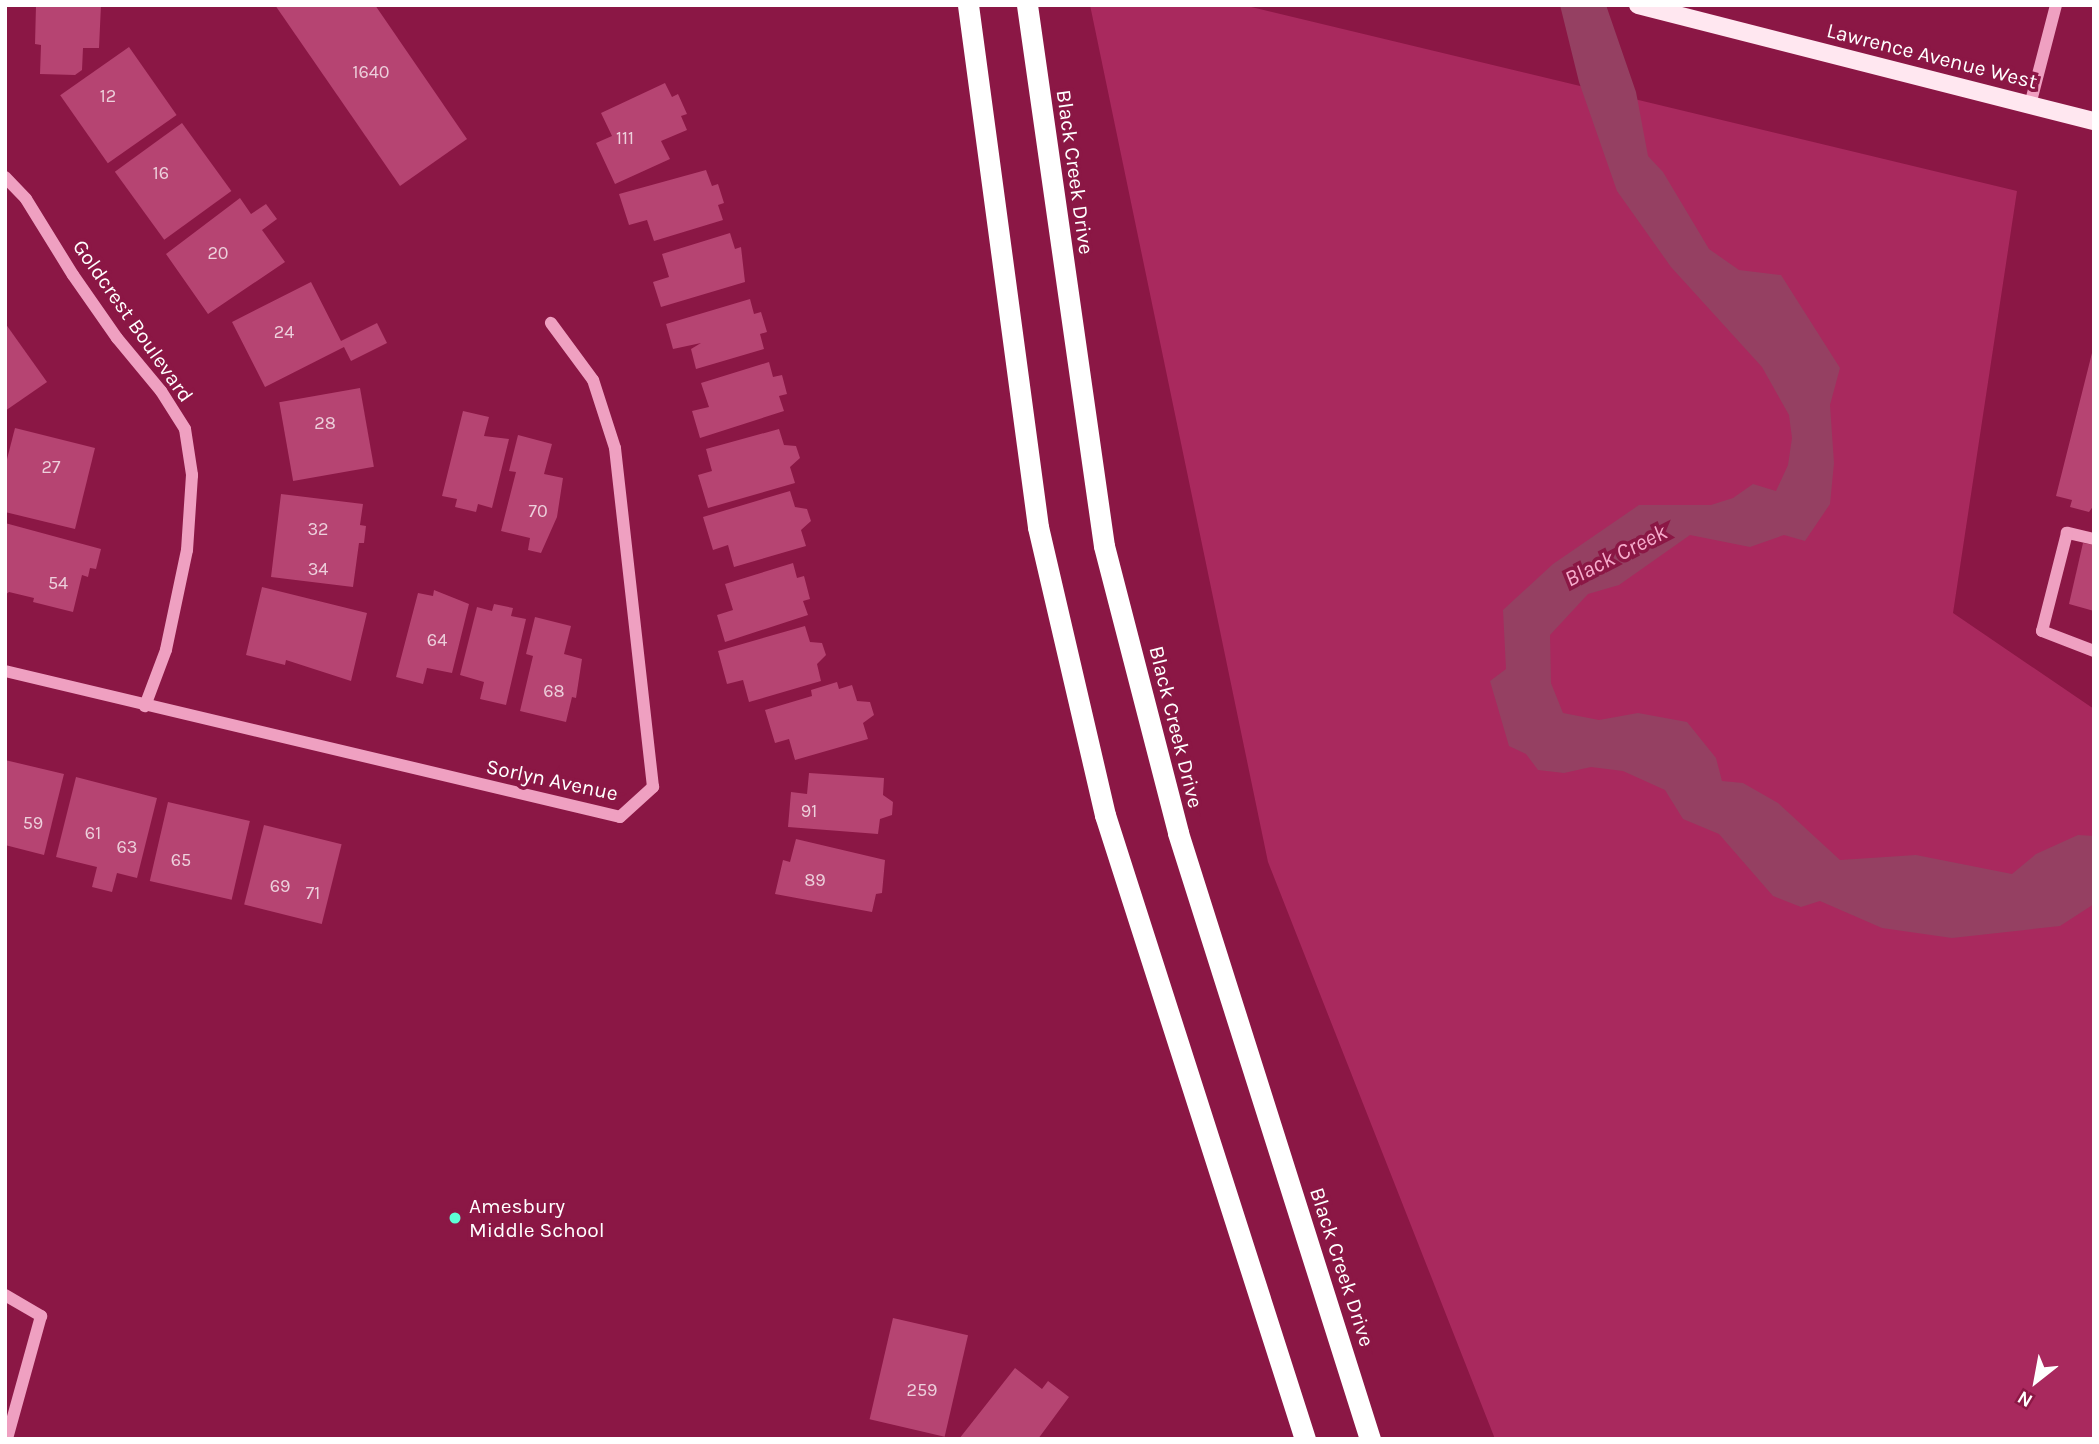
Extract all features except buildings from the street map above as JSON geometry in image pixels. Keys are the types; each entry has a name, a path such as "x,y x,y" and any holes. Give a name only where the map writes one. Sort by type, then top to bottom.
{"highway":[{"path":"968,5 1038,527 1105,814 1305,1439"},
{"name":"Black Creek Drive","path":"1027,5 1104,546 1178,833 1370,1439"}],"main road":[{"name":"Lawrence Avenue West","path":"1637,5 2094,121"}],"street":[{"path":"2030,105 2056,5"},
{"name":"Goldcrest Boulevard","path":"5,177 26,199 80,286 162,391 185,429 192,475 187,550 166,650 145,706"},
{"name":"Sorlyn Avenue","path":"5,671 620,817 653,787 611,430 588,372 551,323"},
{"path":"2094,539 2067,533 2042,631 2094,651"},
{"path":"5,1295 41,1315 7,1439"}],"shaded area":[{"path":"1090,5 1243,5 2017,191 1953,613 2094,709 2094,1439 1495,1439 1268,862"}],"water":[{"name":"Black Creek","path":"1560,5 1606,5 1636,92 1648,156 1663,172 1709,249 1739,270 1781,275 1840,368 1830,405 1834,463 1830,504 1805,541 1784,535 1750,547 1690,535 1619,585 1588,594 1550,635 1551,683 1563,713 1599,720 1638,713 1687,722 1716,758 1722,781 1743,783 1778,803 1840,860 1916,855 2012,874 2036,854 2078,835 2094,836 2094,904 2060,926 1952,938 1882,928 1820,901 1801,907 1773,896 1719,834 1683,819 1665,790 1623,771 1591,767 1564,773 1538,770 1526,754 1509,746 1490,681 1506,669 1503,610 1553,564 1639,505 1711,505 1733,498 1753,484 1776,491 1788,465 1792,438 1789,415 1762,367 1671,267 1617,191 1579,82"}],"place":[{"name":"Amesbury Middle School","path":"455,1218"}]}
